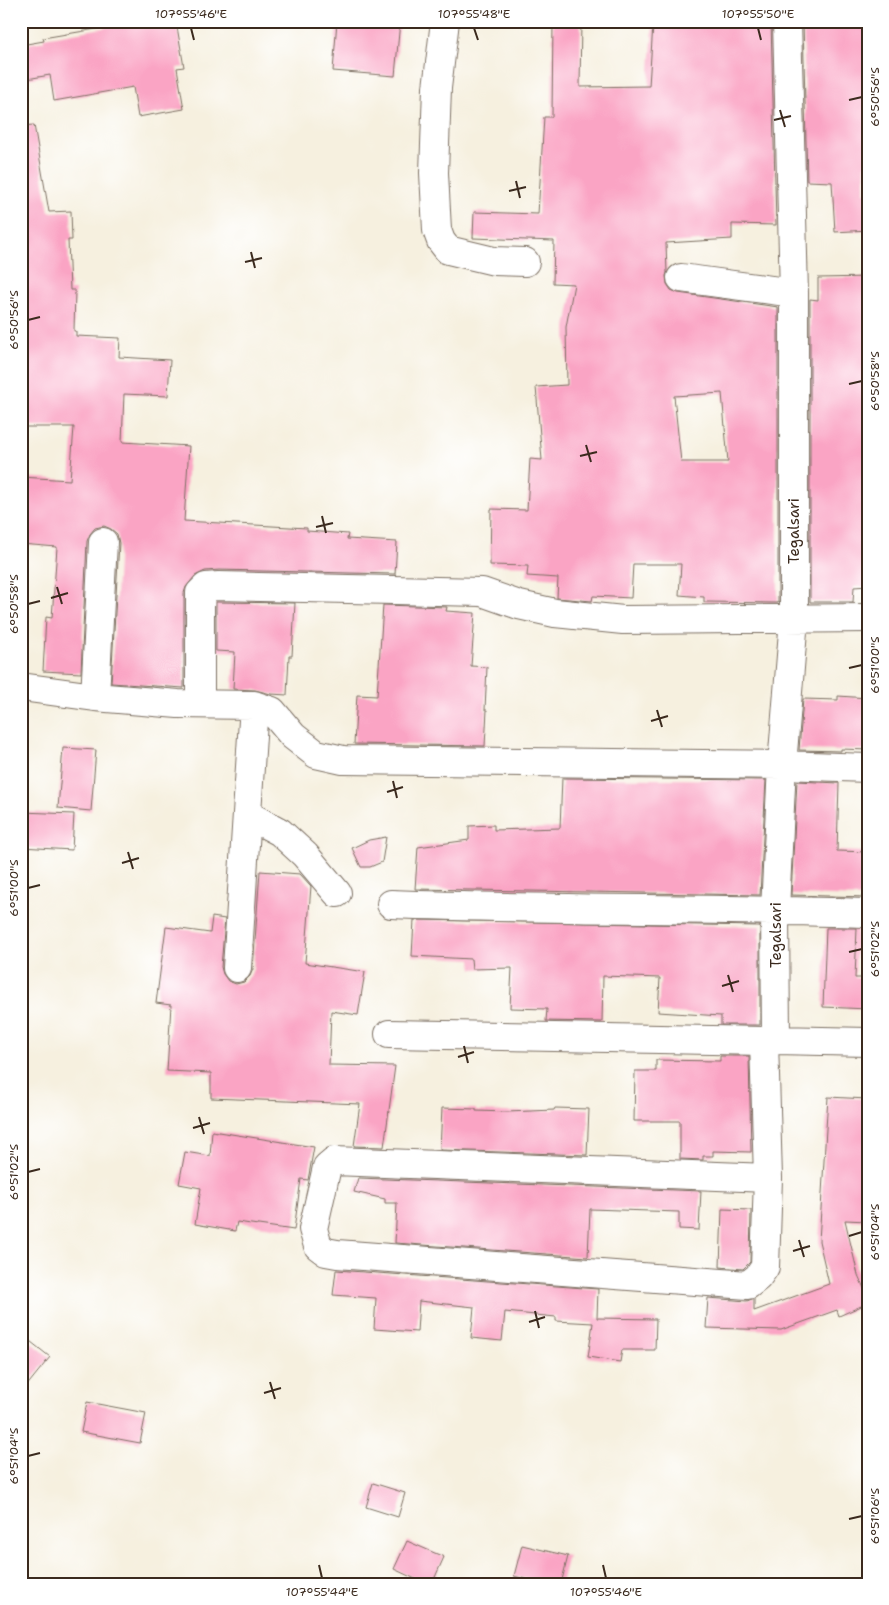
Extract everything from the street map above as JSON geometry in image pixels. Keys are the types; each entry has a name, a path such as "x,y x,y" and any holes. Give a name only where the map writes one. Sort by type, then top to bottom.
{"street":[{"path":"445,21 436,88 434,173 437,230 441,241 448,250 494,261 525,262"},
{"name":"Tegalsari","path":"768,1178 334,1160 327,1167 313,1229 318,1246 326,1252 337,1254 748,1285 758,1277 765,1267 768,1178 770,1040 775,910 782,765 794,619 794,292 787,21"},
{"path":"681,278 794,292"},
{"path":"95,697 103,542"},
{"path":"200,704 200,593 206,587 482,592 520,605 555,613 624,620 868,618"},
{"path":"21,687 95,697 178,704 254,705 272,711 293,736 316,754 344,760 782,765 868,768"},
{"path":"237,968 254,705"},
{"path":"248,815 280,832 304,855 337,893"},
{"path":"391,904 501,908 775,910 868,913"},
{"path":"389,1034 868,1042"}],"building":[{"path":"120,21 176,21 184,67 177,68 184,109 138,117 133,87 54,101 50,75 21,80 21,45 44,41 43,38 120,25"},
{"path":"337,21 400,21 395,76 333,71"},
{"path":"553,21 581,21 580,87 649,86 653,24 700,26 700,21 771,21 776,225 732,224 732,239 666,243 666,276 667,284 671,290 678,293 778,307 778,603 704,602 704,597 679,595 681,564 633,564 631,598 593,596 592,601 557,598 558,578 527,576 528,566 490,565 491,509 527,510 530,459 542,460 536,387 567,385 566,327 574,284 553,283 554,241 473,238 474,212 538,214 544,117 552,117","holes":["722,393 728,462 681,462 674,396"]},
{"path":"803,21 868,21 868,141 866,141 864,192 868,192 868,230 835,232 832,182 807,181"},
{"path":"34,125 49,212 71,211 72,240 68,240 70,290 75,290 74,331 76,331 76,336 120,338 119,357 170,360 168,396 124,394 122,442 189,446 184,521 307,528 307,531 348,534 347,539 397,542 395,574 219,570 205,571 195,576 186,587 184,593 184,688 111,683 119,543 117,534 104,526 95,528 87,541 81,673 43,671 46,617 52,618 57,547 21,544 21,477 70,480 74,427 21,427 21,126"},
{"path":"868,277 868,586 854,587 853,602 810,602 810,299 818,300 818,278"},
{"path":"216,602 295,603 292,656 289,656 287,695 233,689 235,652 216,651"},
{"path":"383,605 447,607 446,611 475,613 471,666 487,667 485,746 354,744 357,695 377,696"},
{"path":"838,696 868,698 868,750 799,750 803,699 838,700"},
{"path":"63,748 96,750 91,811 58,808"},
{"path":"562,778 766,780 760,895 415,889 418,847 469,840 469,826 494,825 494,830 560,828"},
{"path":"797,781 839,783 837,851 868,852 868,897 791,895"},
{"path":"21,812 74,814 72,850 21,847"},
{"path":"386,837 382,862 370,867 361,867 352,848 369,840"},
{"path":"260,871 300,874 311,886 305,963 365,972 358,1015 331,1011 329,1065 395,1066 384,1147 354,1146 360,1104 211,1098 211,1073 167,1071 171,1005 156,1003 166,927 210,933 212,917 225,919 221,967 223,974 228,981 236,984 244,982 250,976 253,969"},
{"path":"414,920 760,926 760,1025 721,1025 721,1016 658,1012 660,978 603,976 602,1022 546,1021 547,1009 510,1008 512,968 472,969 471,959 412,956"},
{"path":"826,928 857,928 855,978 868,978 868,1009 823,1007"},
{"path":"720,1056 749,1056 751,1152 713,1151 713,1156 703,1156 703,1160 680,1159 680,1121 634,1121 635,1071 656,1071 656,1060 720,1061"},
{"path":"828,1097 868,1099 868,1221 845,1220 858,1275 868,1297 868,1303 839,1316 837,1310 781,1330 706,1328 708,1298 747,1301 754,1298 754,1311 829,1284 819,1241"},
{"path":"442,1108 507,1112 554,1110 555,1108 589,1109 587,1155 440,1150"},
{"path":"212,1131 314,1147 308,1180 301,1179 294,1230 237,1222 235,1231 195,1224 201,1188 179,1184 185,1152 210,1156"},
{"path":"358,1178 701,1191 699,1230 679,1229 679,1212 590,1209 588,1257 395,1243 397,1203 385,1203 385,1199 354,1192"},
{"path":"722,1209 751,1210 750,1262 743,1269 720,1267"},
{"path":"336,1270 598,1289 597,1318 656,1319 655,1350 622,1350 620,1362 588,1357 593,1323 556,1321 556,1317 505,1312 502,1341 471,1338 474,1307 419,1301 417,1332 374,1329 376,1298 333,1295"},
{"path":"21,1334 50,1357 21,1393"},
{"path":"87,1402 146,1413 140,1443 81,1432"},
{"path":"373,1483 405,1493 398,1517 366,1507"},
{"path":"407,1541 444,1557 432,1584 426,1584 394,1569"},
{"path":"522,1545 568,1556 561,1584 545,1584 514,1576"}]}
